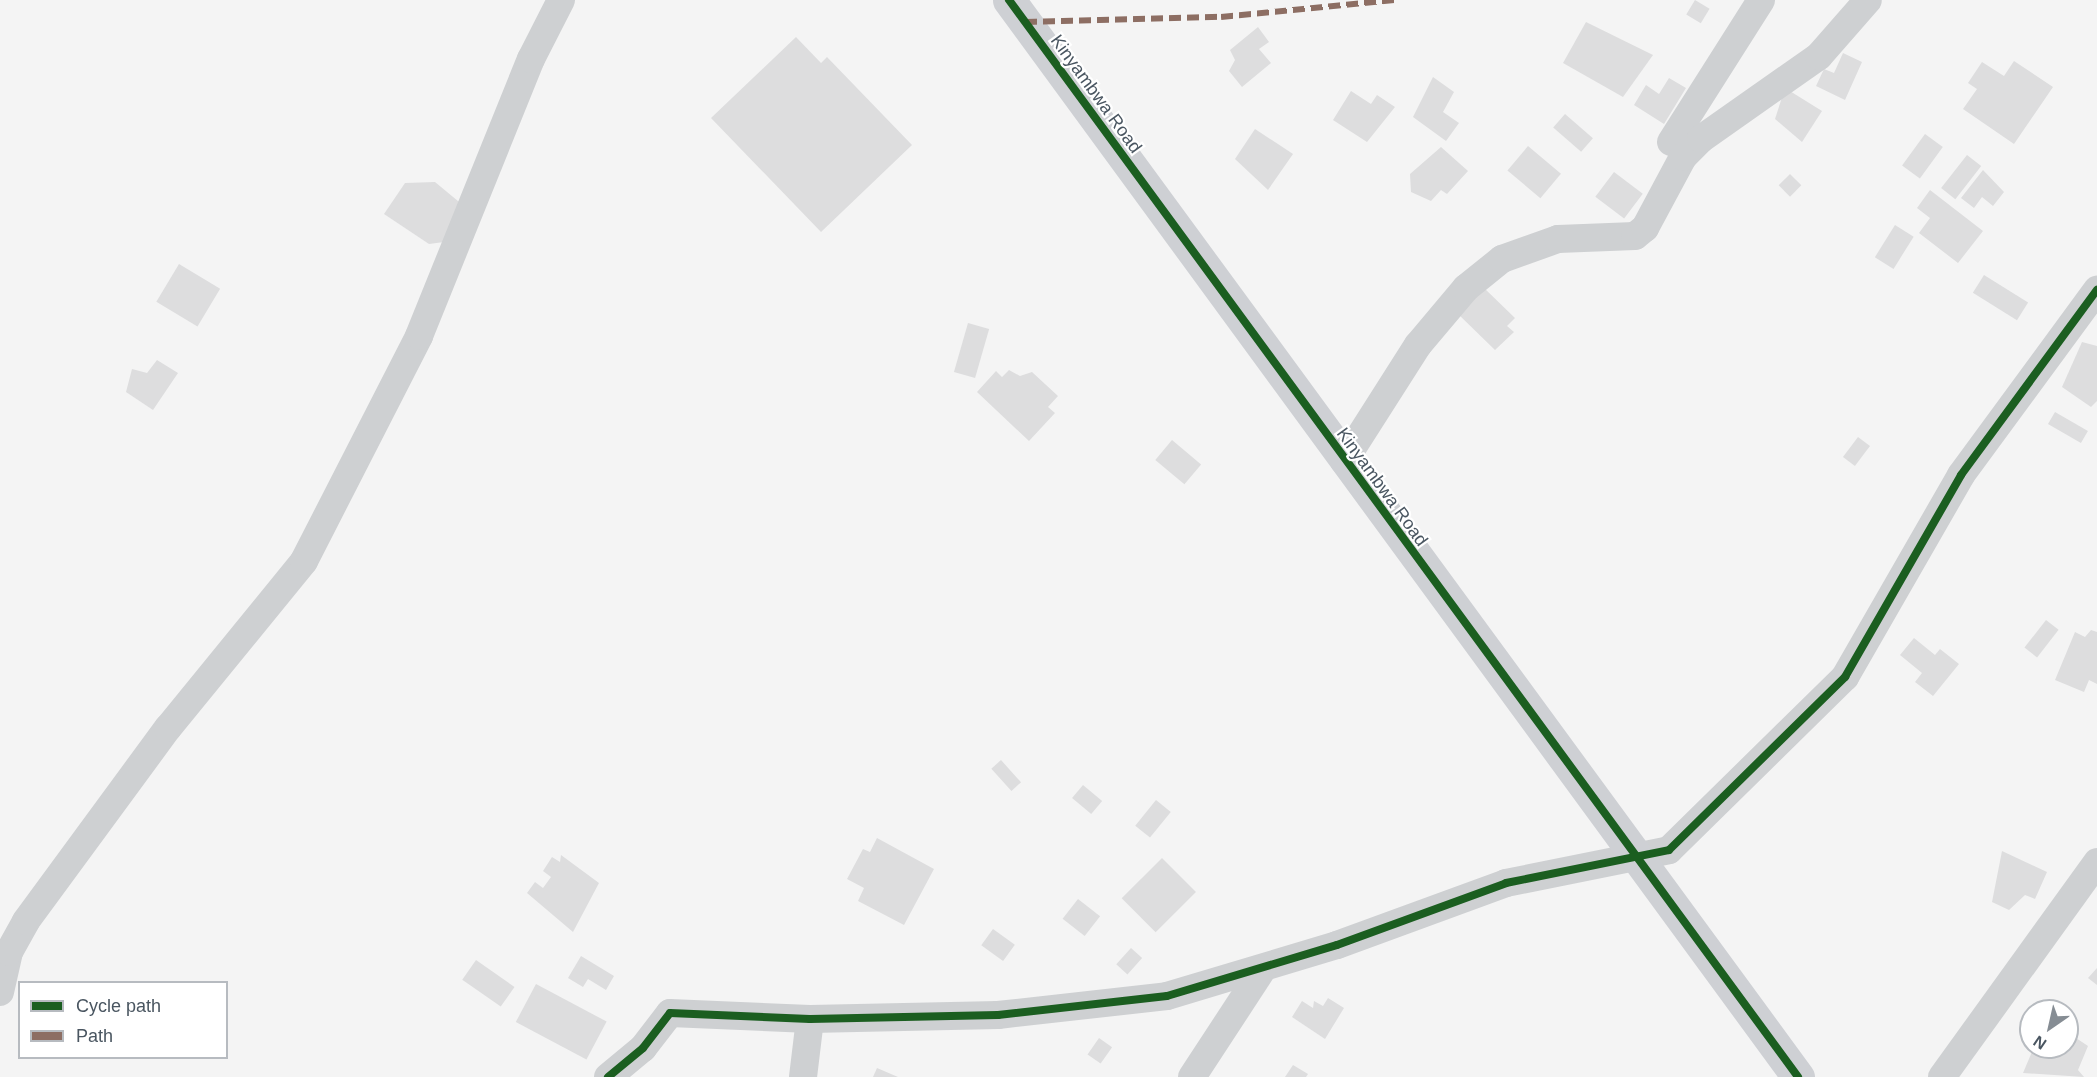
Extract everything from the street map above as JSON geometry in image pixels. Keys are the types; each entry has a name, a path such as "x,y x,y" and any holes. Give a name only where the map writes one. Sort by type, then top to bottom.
{"street":[{"path":"0,992 9,952 26,921 168,728 304,561 419,336 531,59 561,0"},
{"name":"Kinyambwa Road","path":"1010,0 1635,861 1798,1077"},
{"path":"1671,142 1761,0"},
{"path":"1344,460 1418,345 1466,288 1502,259 1558,239 1635,236 1701,139 1819,56 1868,0"},
{"path":"608,1077 643,1048 670,1013 810,1018 998,1015 1167,996 1262,970 1506,883 1635,861 1669,850 1690,834 1845,678 1961,475 2097,290"},
{"path":"1942,1077 2097,862"},
{"path":"1192,1077 1262,970"},
{"path":"803,1077 810,1018"}],"building":[{"path":"1695,0 1710,9 1701,23 1686,15"},
{"path":"1586,22 1653,55 1623,97 1563,63"},
{"path":"1258,27 1269,42 1259,49 1271,63 1242,87 1229,71 1235,60 1230,50"},
{"path":"796,37 821,63 827,57 912,145 821,232 711,118"},
{"path":"1843,53 1862,62 1845,100 1816,86 1824,69 1834,73"},
{"path":"2014,61 2053,87 2014,144 1963,109 1977,89 1968,83 1982,62 2004,76"},
{"path":"1433,77 1454,92 1443,112 1459,123 1446,141 1413,117"},
{"path":"1669,78 1686,88 1664,124 1634,105 1646,85 1659,94"},
{"path":"1785,88 1822,111 1802,142 1775,119"},
{"path":"1351,91 1371,104 1377,95 1395,107 1367,142 1333,120"},
{"path":"1565,114 1593,138 1581,152 1553,128"},
{"path":"1255,129 1293,154 1268,190 1235,159"},
{"path":"1925,134 1943,147 1920,178 1902,166"},
{"path":"1528,146 1561,174 1540,198 1507,171"},
{"path":"1441,147 1468,171 1447,194 1441,190 1431,201 1411,192 1410,174"},
{"path":"1967,155 1981,166 1955,199 1941,188"},
{"path":"1983,170 2004,192 1993,206 1982,197 1974,208 1961,198"},
{"path":"1614,172 1643,194 1624,218 1595,197"},
{"path":"1790,174 1801,185 1790,197 1779,185"},
{"path":"435,182 470,211 444,242 429,244 384,214 405,183"},
{"path":"1930,190 1983,231 1958,263 1919,233 1930,218 1917,208"},
{"path":"1895,225 1914,237 1894,269 1875,257"},
{"path":"179,264 220,289 197,326 156,302"},
{"path":"1984,275 2028,303 2017,320 1973,293"},
{"path":"1483,287 1515,318 1507,326 1514,332 1495,350 1457,313"},
{"path":"968,323 989,329 975,378 954,372"},
{"path":"2082,342 2097,346 2097,401 2091,407 2062,387"},
{"path":"157,360 178,373 153,410 126,392 132,369 147,373"},
{"path":"1009,370 1020,376 1032,372 1058,396 1048,407 1055,413 1029,441 977,392 996,371 1002,377"},
{"path":"2055,412 2088,431 2081,443 2048,424"},
{"path":"1858,437 1870,446 1855,466 1843,457"},
{"path":"1172,440 1201,464 1184,484 1155,460"},
{"path":"2046,620 2059,630 2037,657 2024,648"},
{"path":"2091,630 2097,632 2097,684 2089,680 2084,692 2055,680 2075,632 2085,637"},
{"path":"1914,638 1935,655 1940,649 1959,664 1933,696 1915,682 1922,673 1900,655"},
{"path":"1001,760 1021,782 1011,791 991,769"},
{"path":"1083,785 1102,801 1091,814 1072,798"},
{"path":"1156,800 1171,812 1150,838 1135,826"},
{"path":"877,838 934,869 904,925 858,901 864,888 847,879 863,849 870,852"},
{"path":"2002,851 2047,872 2035,899 2025,895 2009,910 1992,902"},
{"path":"561,855 599,883 573,932 527,893 535,882 543,888 551,877 543,871 552,857 560,862"},
{"path":"1162,858 1196,892 1156,932 1122,898"},
{"path":"1078,899 1100,916 1085,936 1063,919"},
{"path":"993,929 1015,945 1003,961 981,945"},
{"path":"1131,948 1142,958 1127,974 1116,964"},
{"path":"581,956 614,976 606,990 588,979 583,987 568,978"},
{"path":"476,960 515,987 501,1007 462,980"},
{"path":"2097,968 2097,985 2088,978"},
{"path":"536,984 607,1022 586,1060 516,1022"},
{"path":"1328,998 1344,1008 1325,1039 1292,1017 1302,1001 1313,1008 1314,1001 1323,1006"},
{"path":"1099,1038 1112,1047 1101,1064 1088,1054"},
{"path":"2079,1040 2088,1046 2078,1070 2084,1077 2023,1073 2029,1059 2079,1059"},
{"path":"1293,1065 1308,1074 1306,1077 1285,1077"},
{"path":"877,1068 898,1077 873,1077"}],"marked path":[{"path":"1025,22 1221,17 1394,0"}],"cycle path":[{"path":"1009,0 1798,1077"},
{"path":"608,1077 643,1048 670,1013 810,1019 998,1015 1167,996 1337,945 1506,883 1669,850 1845,677 1961,475 2097,290"}]}
